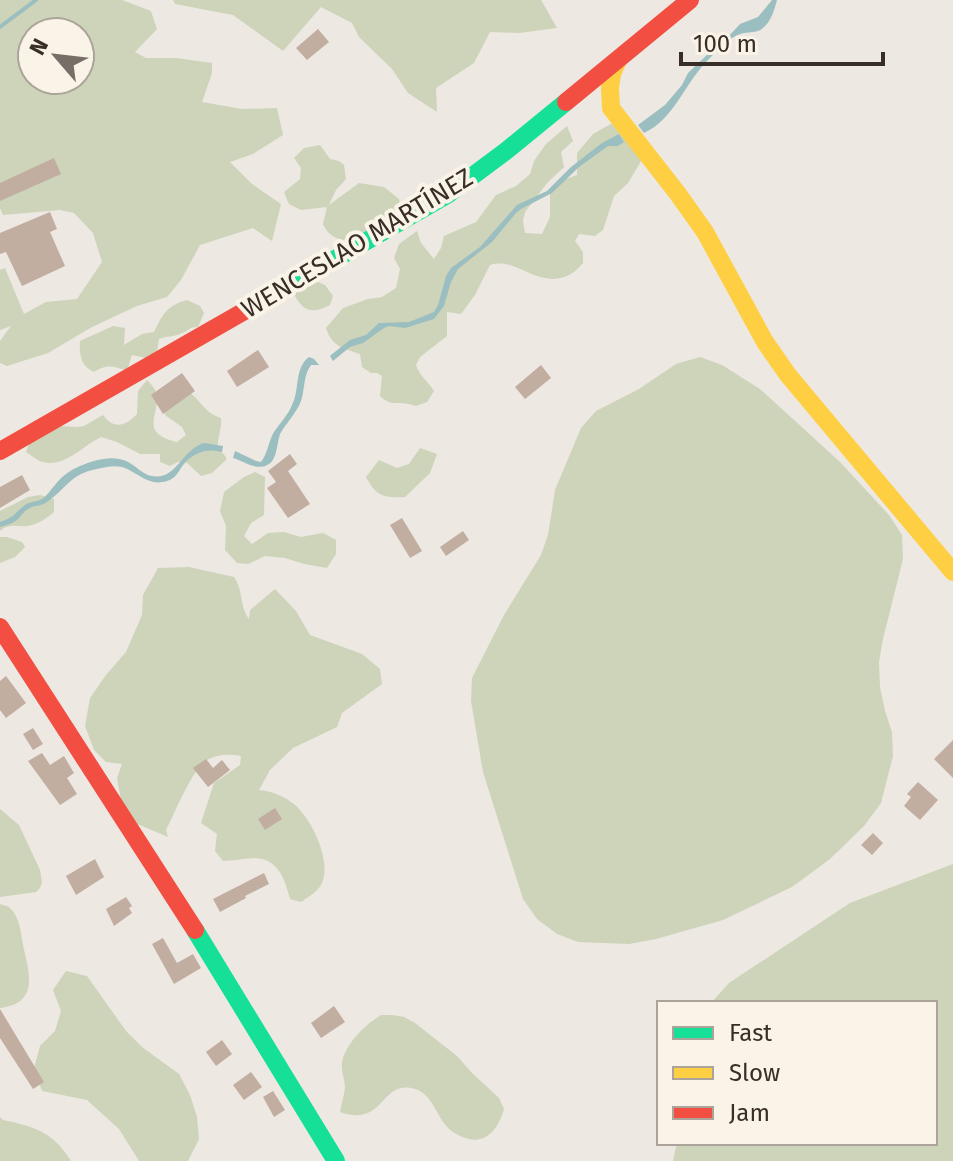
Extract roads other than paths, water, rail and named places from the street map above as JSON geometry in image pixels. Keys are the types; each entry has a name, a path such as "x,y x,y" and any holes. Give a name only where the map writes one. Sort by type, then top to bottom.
{"street":[{"name":"WENCESLAO MARTÍNEZ","path":"0,451 420,212 506,151 690,0"},
{"path":"619,59 612,74 611,108 705,232 765,342 788,375 953,572"},
{"path":"564,104 580,101 611,108"},
{"path":"0,627 177,900 336,1161"}],"water":[{"path":"772,0 777,0 766,26 758,31 742,33 724,44 702,67 664,118 644,133 638,125 665,105 688,73 717,49 740,24 758,17"},
{"path":"619,134 624,142 618,146 608,146 579,167 552,193 521,209 492,242 458,269 444,306 434,319 405,328 384,328 363,343 350,347 333,361 331,355 350,340 366,335 379,323 409,322 434,312 451,268 480,247 517,205 547,191 571,167"},
{"path":"309,357 319,365 311,365 308,369 301,401 280,434 272,462 260,467 233,458 235,451 261,462 274,432 292,405 301,367"},
{"path":"204,443 223,446 222,452 197,454 170,480 154,482 119,466 88,471 45,503 28,509 15,521 0,527 0,522 27,504 42,499 66,474 85,464 116,458 147,474 161,476"}],"waterway":[{"path":"0,27 36,0"}]}
